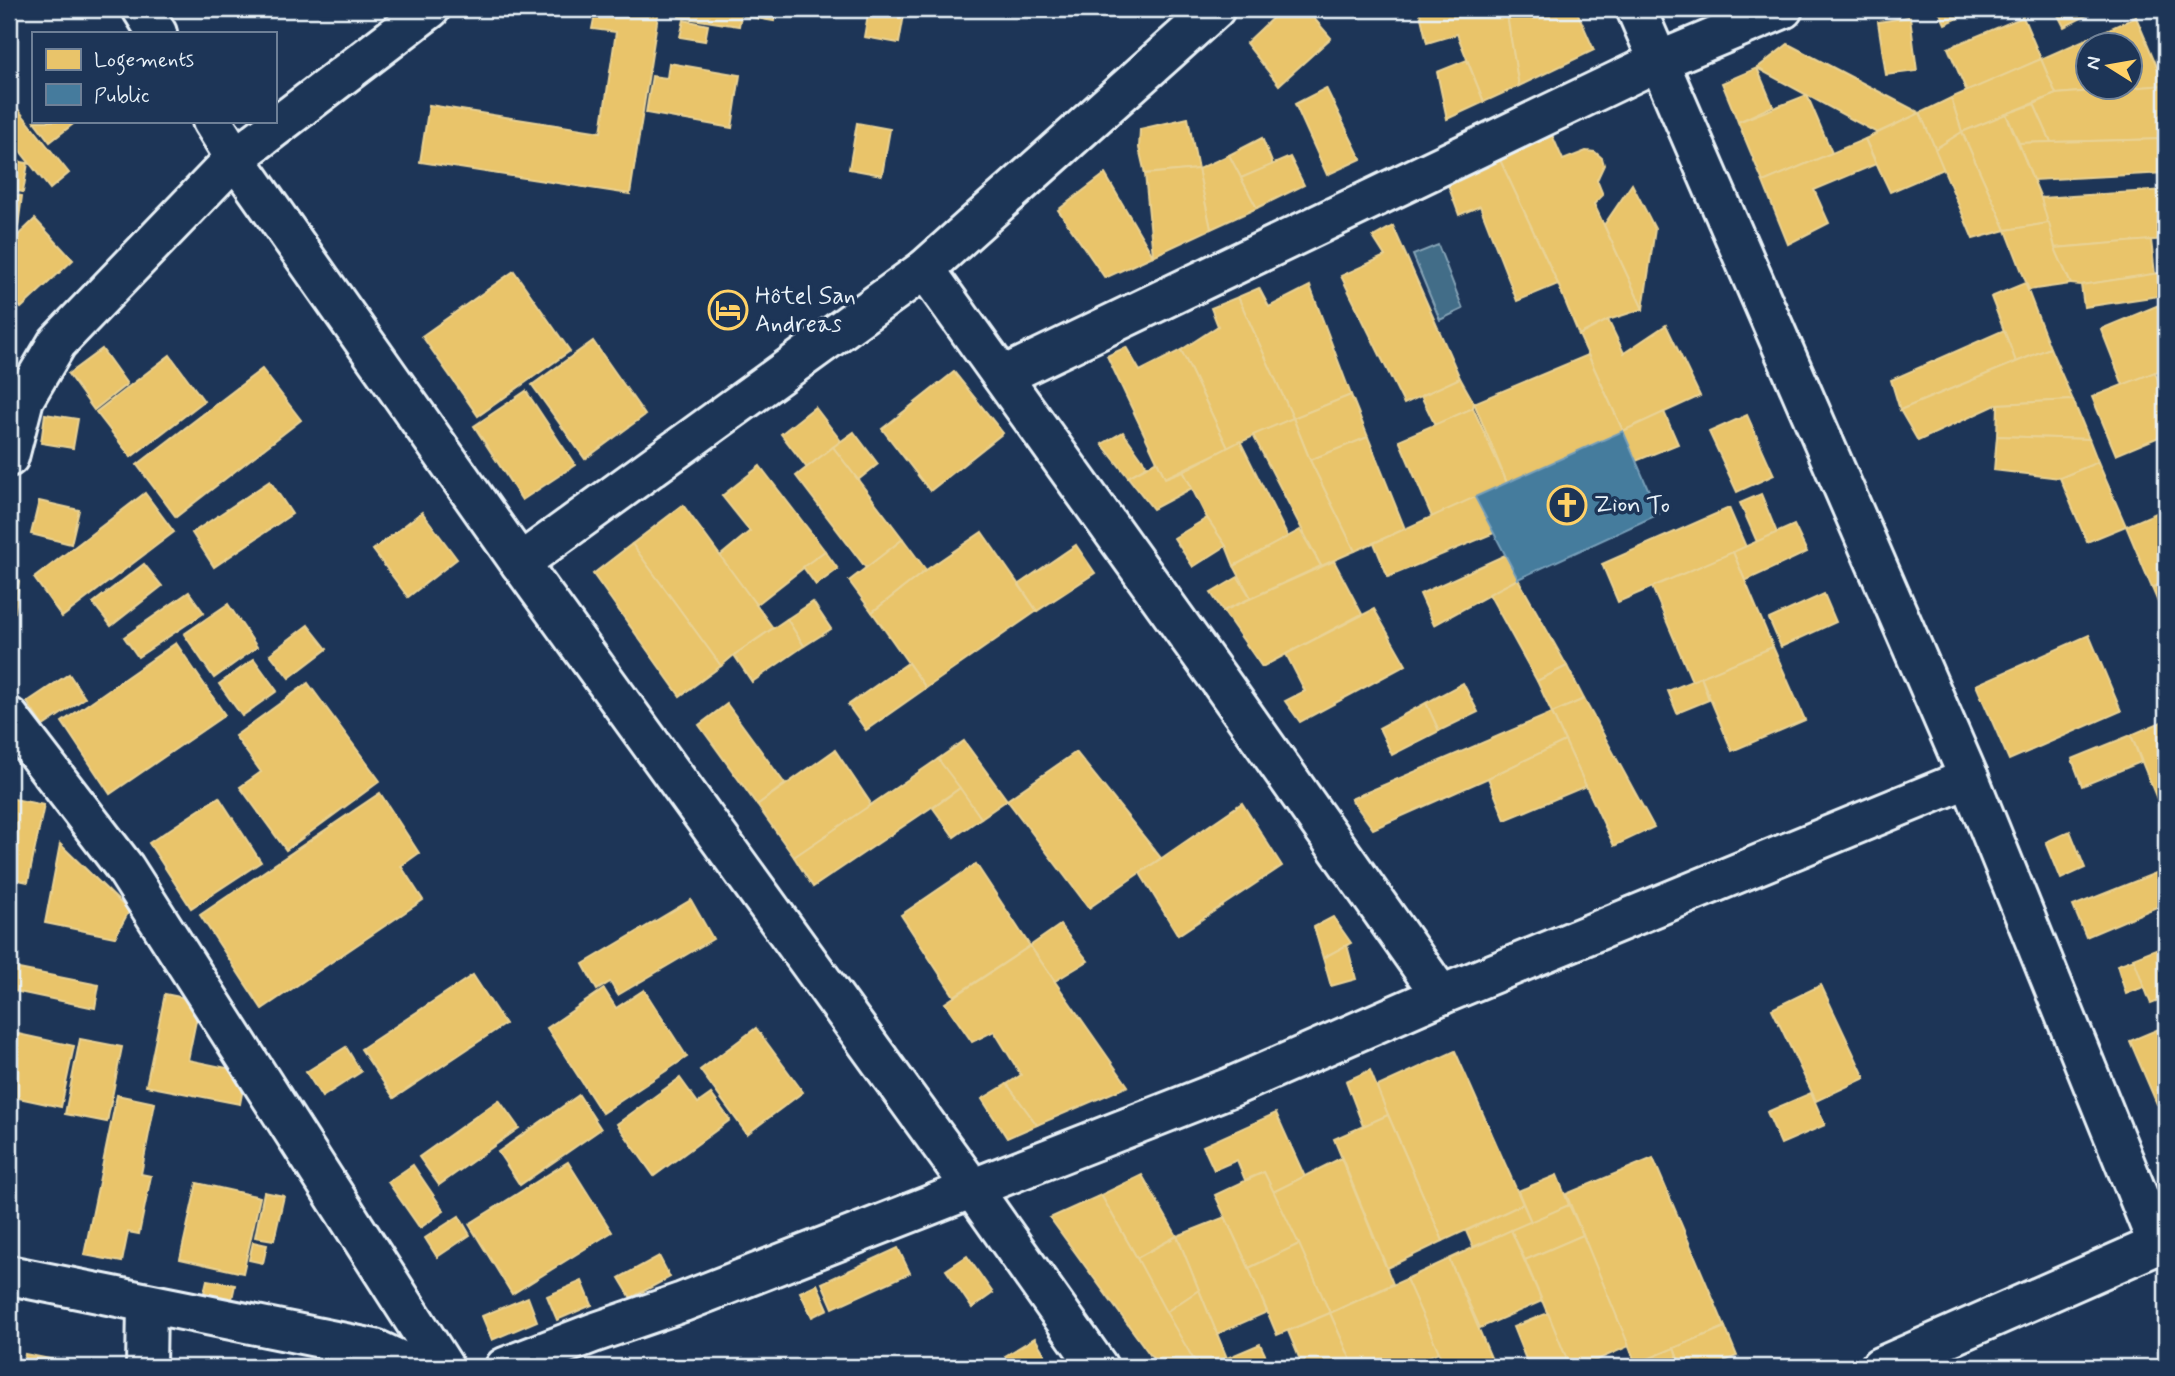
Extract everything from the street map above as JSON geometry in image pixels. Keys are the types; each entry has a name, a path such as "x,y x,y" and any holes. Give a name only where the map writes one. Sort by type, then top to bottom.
{"street":[{"path":"142,9 156,32"},
{"path":"9,457 24,399 57,344 235,158 430,9"},
{"path":"520,563 925,269 1215,9"},
{"path":"1636,9 1969,778 2162,1243 1880,1367"},
{"path":"1003,376 1659,61 1783,9"},
{"path":"213,122 235,158 520,563 972,1188 1098,1367"},
{"path":"925,269 1441,995"},
{"path":"9,717 125,868 444,1367"},
{"path":"505,1367 683,1302 1231,1087 1441,995 1969,778"},
{"path":"9,1275 375,1349 414,1367"},
{"path":"146,1367 147,1304"}],"water":[{"path":"1438,245 1463,309 1440,320 1413,255"}],"building: Logements":[{"path":"596,9 659,9 630,194 420,162 429,105 601,132 616,32 592,29"},
{"path":"680,9 742,9 739,26 679,17"},
{"path":"745,9 776,9 774,21 744,16"},
{"path":"869,9 905,9 899,43 864,37"},
{"path":"1282,9 1306,9 1331,38 1279,85 1246,43"},
{"path":"1419,9 1506,9 1519,86 1484,102 1457,34 1427,43"},
{"path":"1506,9 1576,9 1594,50 1519,86"},
{"path":"1938,9 1979,9 1945,24"},
{"path":"2055,9 2099,9 2064,27"},
{"path":"1910,17 1917,71 1886,75 1878,22"},
{"path":"2023,17 2041,59 1967,92 1948,48"},
{"path":"2136,17 2142,32 2102,32"},
{"path":"684,20 708,25 705,41 680,37"},
{"path":"2144,36 2165,85 2144,87"},
{"path":"1788,44 1920,113 1877,133 1757,68"},
{"path":"2074,44 2074,93 2056,94 2041,59"},
{"path":"2041,59 2056,94 1962,132 1951,98"},
{"path":"1467,60 1484,102 1447,119 1437,72"},
{"path":"669,63 740,75 732,128 646,113 652,76 667,78"},
{"path":"1757,68 1773,106 1738,122 1722,83"},
{"path":"2165,85 2166,139 2051,142 2034,104 2056,94 2074,93 2074,102 2144,102 2144,87"},
{"path":"1326,88 1361,159 1327,175 1295,104"},
{"path":"1807,95 1832,153 1763,182 1738,122"},
{"path":"9,98 69,173 50,189 9,137"},
{"path":"1951,98 1962,132 1935,149 1920,113"},
{"path":"2034,104 2051,142 2019,143 2006,114"},
{"path":"1920,113 1944,169 1890,192 1865,139"},
{"path":"2006,114 2049,223 2006,230 1962,132"},
{"path":"1188,118 1198,169 1145,174 1139,148 1140,129"},
{"path":"35,122 76,122 50,142"},
{"path":"857,123 890,129 882,175 849,169"},
{"path":"1962,132 2006,230 1973,239 1935,149"},
{"path":"1552,135 1563,160 1586,151 1595,152 1602,158 1604,165 1597,180 1603,195 1594,204 1643,309 1608,320 1579,335 1500,160"},
{"path":"1262,138 1273,165 1241,178 1229,155"},
{"path":"1865,139 1876,164 1814,190 1829,223 1788,244 1763,182"},
{"path":"2166,139 2166,173 2033,180 2019,143"},
{"path":"1229,155 1257,208 1211,229 1198,169"},
{"path":"1290,157 1304,185 1257,208 1241,178"},
{"path":"9,160 28,163 23,192 9,189"},
{"path":"1500,160 1558,284 1517,301 1480,206 1459,215 1447,182"},
{"path":"1198,169 1211,229 1153,256 1145,174"},
{"path":"1105,174 1153,256 1105,278 1058,210"},
{"path":"1632,184 1655,229 1643,309 1604,225"},
{"path":"2166,190 2166,239 2055,248 2041,198"},
{"path":"9,194 22,196 18,226 9,224"},
{"path":"35,219 73,260 21,308 9,295 9,244"},
{"path":"2049,223 2055,248 2071,284 2029,290 2006,230"},
{"path":"1393,226 1460,378 1404,404 1341,276 1385,256 1373,237"},
{"path":"2151,240 2155,274 2081,285 2071,284 2055,248"},
{"path":"514,271 570,351 478,416 422,336"},
{"path":"2166,272 2166,295 2084,307 2081,285"},
{"path":"2025,283 2050,348 2016,362 1991,297"},
{"path":"1310,286 1351,395 1293,418 1238,297 1259,288 1269,307"},
{"path":"1238,297 1293,418 1228,448 1181,350 1218,326 1211,308"},
{"path":"2166,302 2166,368 2123,385 2101,329"},
{"path":"1608,320 1624,353 1666,325 1700,396 1623,431 1579,335"},
{"path":"2004,330 2016,362 1900,410 1891,380"},
{"path":"593,341 645,415 585,459 532,385"},
{"path":"1126,347 1140,371 1181,350 1228,448 1165,478 1107,356"},
{"path":"2050,348 2073,400 1998,404 1918,441 1900,410"},
{"path":"102,349 127,384 94,410 68,374"},
{"path":"170,355 204,401 131,457 96,412"},
{"path":"1588,355 1623,431 1507,483 1474,403"},
{"path":"262,369 301,420 176,517 137,465"},
{"path":"954,372 1003,433 930,491 882,429"},
{"path":"2155,372 2166,399 2166,434 2116,455 2092,397"},
{"path":"1460,378 1474,403 1473,408 1435,425 1421,396"},
{"path":"526,391 575,465 522,500 474,426"},
{"path":"1351,395 1368,437 1310,460 1293,418"},
{"path":"2073,400 2089,439 1997,436 1998,404"},
{"path":"815,407 841,441 807,468 781,434"},
{"path":"1473,408 1507,483 1432,517 1399,440"},
{"path":"1664,412 1678,444 1636,461 1623,431"},
{"path":"45,414 78,419 73,448 41,443"},
{"path":"1747,415 1774,475 1737,492 1709,432"},
{"path":"1293,418 1310,460 1355,551 1321,566 1253,435"},
{"path":"854,432 878,464 858,480 833,447"},
{"path":"1123,432 1147,466 1128,477 1102,444"},
{"path":"1997,436 2089,439 2098,462 2060,478 1994,470"},
{"path":"1368,437 1405,529 1355,551 1310,460"},
{"path":"1240,441 1288,537 1234,566 1226,546 1207,518 1183,471"},
{"path":"833,447 903,539 866,568 796,476"},
{"path":"1157,461 1165,478 1183,471 1192,488 1153,509 1128,477"},
{"path":"2098,462 2126,526 2087,542 2060,478"},
{"path":"760,466 825,551 756,605 720,556 750,531 722,496"},
{"path":"270,481 292,514 214,567 192,533"},
{"path":"145,493 174,532 62,617 34,578"},
{"path":"1761,494 1777,533 1757,542 1740,503"},
{"path":"1475,497 1494,533 1388,577 1374,543"},
{"path":"39,501 79,510 71,544 31,534"},
{"path":"683,505 773,628 721,666 632,544"},
{"path":"1729,508 1746,547 1618,602 1602,564"},
{"path":"2163,510 2166,520 2166,581 2152,588 2126,526"},
{"path":"422,512 457,559 408,597 373,550"},
{"path":"1207,518 1226,546 1193,567 1174,538"},
{"path":"1794,525 1807,552 1745,581 1733,552"},
{"path":"1300,530 1321,566 1251,598 1234,566"},
{"path":"982,532 1037,611 926,688 872,612 926,570"},
{"path":"903,539 926,570 872,612 849,581"},
{"path":"632,544 721,666 680,696 593,574"},
{"path":"1076,545 1095,573 1037,611 1019,584"},
{"path":"825,551 838,569 816,585 803,567"},
{"path":"1733,552 1773,647 1692,681 1652,587"},
{"path":"1505,555 1518,579 1434,625 1420,594"},
{"path":"1334,561 1362,614 1262,667 1223,611"},
{"path":"144,564 162,586 111,626 93,603"},
{"path":"1238,577 1251,598 1223,611 1211,593"},
{"path":"1518,579 1567,666 1537,681 1489,594"},
{"path":"9,580 19,581 15,612 9,611"},
{"path":"2166,581 2166,621 2152,588"},
{"path":"189,592 204,613 138,657 124,637"},
{"path":"1824,594 1836,622 1781,647 1769,619"},
{"path":"813,602 831,629 804,646 787,619"},
{"path":"228,604 257,647 214,678 184,634"},
{"path":"1374,609 1406,665 1300,722 1285,701 1305,691 1286,654"},
{"path":"787,619 804,646 752,682 734,655"},
{"path":"308,625 327,649 289,678 270,654"},
{"path":"2089,635 2121,711 2009,760 1976,685"},
{"path":"176,643 225,715 110,794 62,722"},
{"path":"1773,647 1805,720 1732,751 1701,677"},
{"path":"254,659 277,691 242,716 219,684"},
{"path":"908,663 926,688 866,730 848,705"},
{"path":"1567,666 1584,699 1552,713 1537,681"},
{"path":"69,674 85,698 43,726 27,702"},
{"path":"1701,677 1709,700 1677,713 1668,691"},
{"path":"308,683 380,781 286,850 240,787 261,772 235,736"},
{"path":"1463,683 1478,712 1439,731 1426,703"},
{"path":"1584,699 1654,827 1614,846 1552,713"},
{"path":"1426,703 1439,731 1392,755 1379,728"},
{"path":"727,704 785,784 757,805 699,725"},
{"path":"1552,713 1565,741 1373,829 1351,799"},
{"path":"2166,720 2166,821 2131,735"},
{"path":"2131,735 2141,762 2082,786 2072,759"},
{"path":"964,741 1007,800 981,818 938,759"},
{"path":"1565,741 1586,786 1505,820 1488,778"},
{"path":"835,750 870,802 869,807 794,857 757,805"},
{"path":"1076,752 1161,858 1089,908 1007,800"},
{"path":"938,759 960,788 813,887 794,857"},
{"path":"960,788 981,818 954,837 933,808"},
{"path":"380,793 419,853 401,866 423,900 262,1009 200,915"},
{"path":"219,797 261,862 191,908 149,843"},
{"path":"9,798 44,805 28,882 9,878"},
{"path":"1242,803 1282,866 1178,935 1140,873"},
{"path":"2070,831 2085,868 2061,879 2046,842"},
{"path":"60,844 129,911 115,937 45,923"},
{"path":"976,864 1030,946 954,996 901,915"},
{"path":"2166,869 2166,903 2086,937 2073,906"},
{"path":"691,900 713,939 618,995 610,982 597,990 583,964"},
{"path":"1333,917 1351,943 1323,958 1314,927"},
{"path":"1060,925 1088,961 1055,981 1030,946"},
{"path":"1347,945 1356,979 1331,986 1323,958"},
{"path":"2166,945 2166,998 2151,1004 2133,958"},
{"path":"1030,946 1128,1086 1037,1125 1007,1084 1021,1075 994,1031 972,1042 945,1003"},
{"path":"2134,959 2144,987 2126,994 2117,965"},
{"path":"9,967 99,985 95,1008 9,990"},
{"path":"473,975 505,1024 394,1098 361,1049"},
{"path":"1821,985 1865,1078 1816,1101 1772,1009"},
{"path":"604,989 616,1008 644,990 687,1057 602,1113 547,1028"},
{"path":"165,994 200,1001 188,1060 246,1072 240,1104 146,1086"},
{"path":"2166,1026 2166,1101 2157,1104 2130,1041"},
{"path":"756,1028 803,1092 747,1134 700,1070"},
{"path":"9,1032 74,1046 61,1107 9,1096"},
{"path":"80,1039 122,1047 107,1122 65,1114"},
{"path":"346,1047 361,1072 322,1097 306,1072"},
{"path":"1455,1051 1523,1204 1443,1241 1376,1087"},
{"path":"1370,1070 1388,1115 1363,1126 1346,1081"},
{"path":"680,1078 698,1103 711,1094 730,1120 654,1176 617,1124"},
{"path":"1007,1084 1037,1125 1007,1138 982,1099"},
{"path":"1811,1093 1825,1125 1781,1144 1767,1112"},
{"path":"117,1095 155,1103 141,1174 151,1176 139,1234 128,1232 122,1262 84,1255"},
{"path":"579,1095 601,1129 520,1185 498,1152"},
{"path":"499,1100 519,1128 439,1185 419,1157"},
{"path":"1276,1113 1305,1177 1273,1192 1264,1172 1245,1180 1237,1160 1214,1170 1203,1146"},
{"path":"1388,1115 1443,1241 1387,1268 1334,1139"},
{"path":"1341,1158 1393,1284 1330,1313 1273,1192"},
{"path":"1653,1158 1725,1327 1636,1364 1566,1194"},
{"path":"568,1162 612,1232 512,1294 469,1224"},
{"path":"413,1165 444,1211 420,1228 388,1182"},
{"path":"1264,1172 1299,1244 1249,1268 1215,1195"},
{"path":"1142,1175 1177,1236 1137,1258 1101,1195"},
{"path":"1557,1175 1569,1205 1531,1222 1518,1191"},
{"path":"197,1183 260,1197 243,1273 180,1259"},
{"path":"264,1192 284,1196 274,1240 255,1237"},
{"path":"1101,1195 1198,1367 1159,1367 1050,1218"},
{"path":"1523,1204 1531,1222 1473,1247 1466,1231"},
{"path":"1569,1205 1583,1235 1525,1260 1511,1230"},
{"path":"459,1216 470,1235 437,1257 425,1238"},
{"path":"1225,1217 1267,1312 1217,1334 1177,1236"},
{"path":"1511,1230 1542,1301 1480,1328 1449,1259"},
{"path":"1583,1235 1629,1346 1581,1367 1570,1367 1525,1260"},
{"path":"1177,1236 1199,1290 1166,1312 1137,1258"},
{"path":"253,1242 267,1245 263,1263 249,1260"},
{"path":"1299,1244 1330,1313 1277,1335 1249,1268"},
{"path":"898,1248 910,1273 833,1308 822,1283"},
{"path":"659,1256 670,1277 631,1298 619,1278"},
{"path":"967,1256 993,1293 972,1308 946,1270"},
{"path":"1449,1259 1495,1367 1445,1367 1406,1279"},
{"path":"1406,1279 1439,1352 1405,1367 1354,1367 1330,1313"},
{"path":"207,1280 235,1285 230,1308 202,1301"},
{"path":"582,1281 592,1305 557,1320 547,1296"},
{"path":"817,1284 828,1309 812,1317 800,1292"},
{"path":"1199,1290 1227,1358 1205,1367 1198,1367 1166,1312"},
{"path":"528,1297 537,1321 492,1340 482,1316"},
{"path":"1330,1313 1354,1367 1303,1367 1288,1331"},
{"path":"1548,1313 1570,1367 1529,1367 1513,1327"},
{"path":"1725,1327 1737,1356 1710,1367 1681,1367 1674,1348"},
{"path":"1035,1338 1052,1367 1012,1367 1005,1356"},
{"path":"1260,1344 1271,1367 1206,1367"},
{"path":"1674,1348 1681,1367 1637,1367 1636,1364"},
{"path":"25,1354 89,1367 23,1367"}],"building: Public":[{"name":"Zion To","path":"1623,431 1659,514 1518,579 1475,497"}],"place":[{"name":"Hôtel San Andreas","path":"728,310"},
{"name":"Zion To","path":"1567,505"}]}
